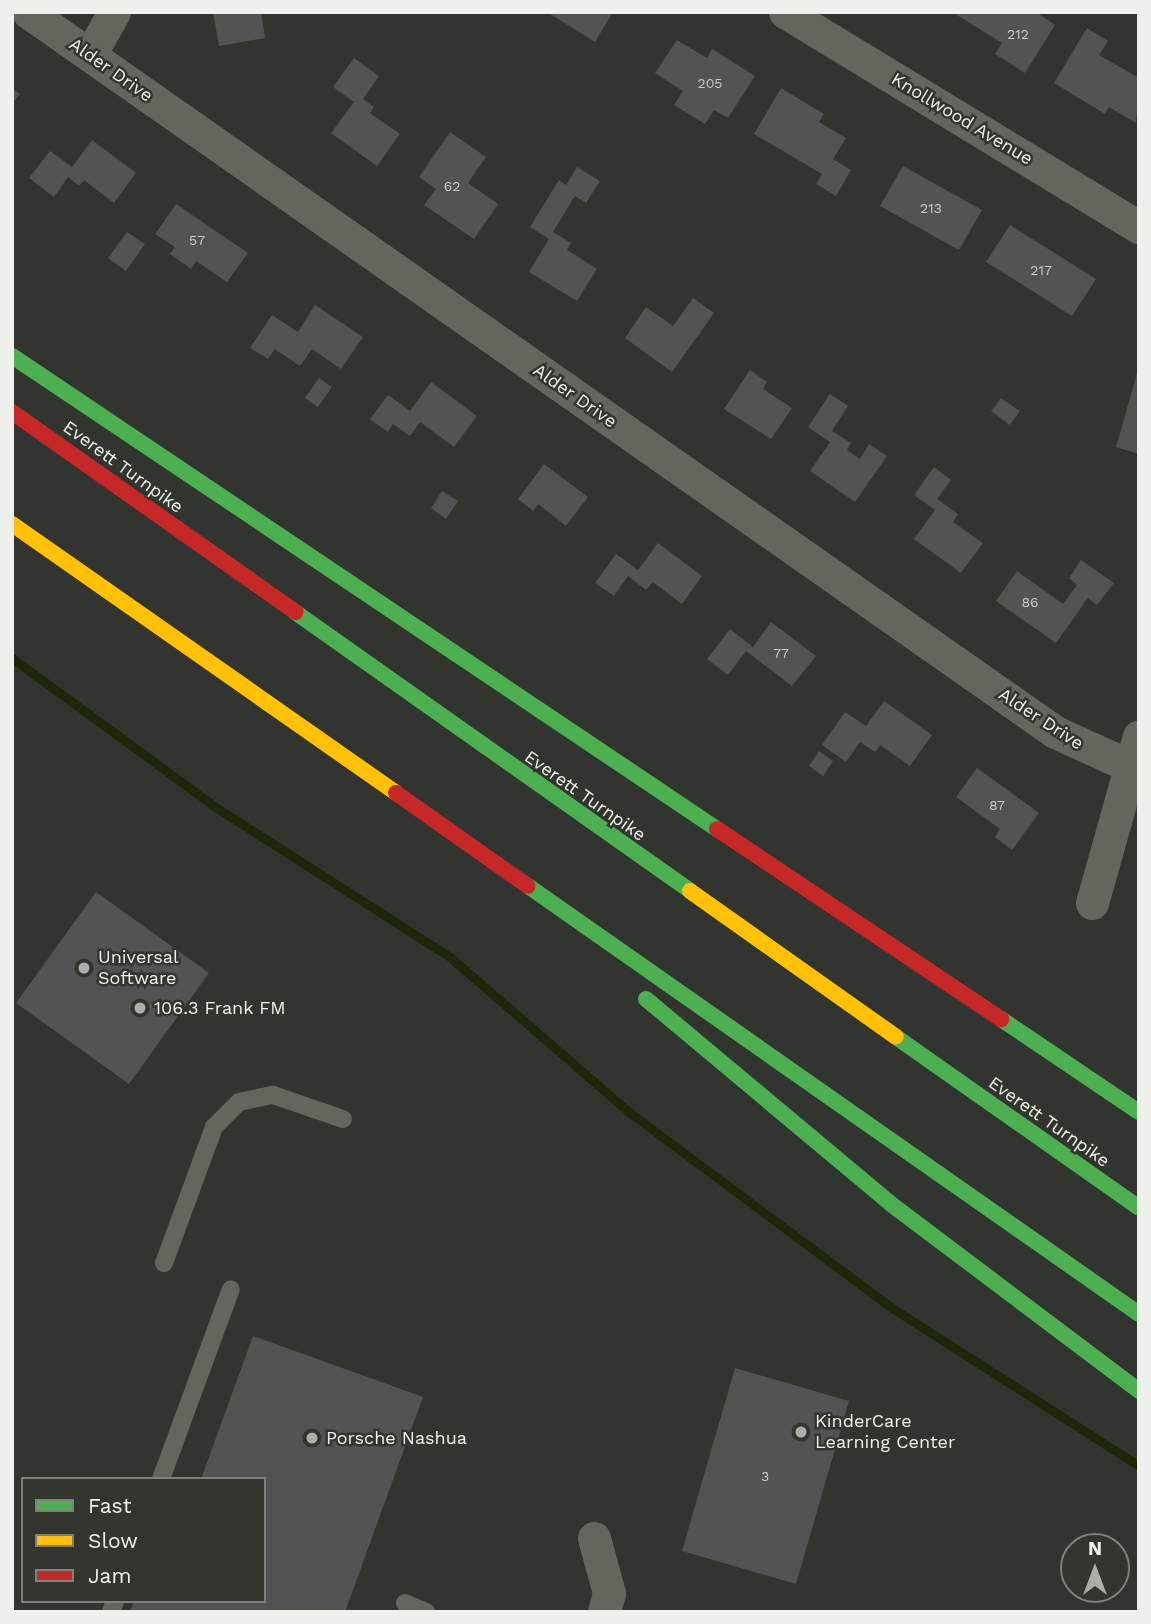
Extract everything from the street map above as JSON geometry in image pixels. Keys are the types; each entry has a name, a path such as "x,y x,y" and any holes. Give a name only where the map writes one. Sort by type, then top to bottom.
{"highway":[{"path":"12,356 1139,1112"},
{"name":"Everett Turnpike","path":"12,412 1139,1208"},
{"path":"12,524 432,821 1139,1314"},
{"path":"432,821 582,945"},
{"path":"635,990 891,1204 1139,1391"}],"street":[{"name":"Alder Drive","path":"28,12 1055,732 1134,751"},
{"path":"90,55 114,12"},
{"name":"Knollwood Avenue","path":"785,12 1139,227"},
{"path":"1092,903 1134,751"},
{"path":"594,1538 609,1593 604,1612"}],"lane":[{"path":"164,1263 214,1128 239,1102 273,1096 343,1119"},
{"path":"162,1477 232,1289"},
{"path":"405,1603 426,1612"}],"building":[{"path":"213,12 261,12 265,38 219,46"},
{"path":"547,12 613,12 595,42"},
{"path":"952,12 1036,12 1055,25 1025,73 995,54 1002,43"},
{"path":"1087,28 1108,41 1099,55 1139,78 1136,123 1109,107 1105,114 1054,83"},
{"path":"677,40 707,58 712,49 755,76 728,118 714,110 705,124 674,105 683,91 655,73"},
{"path":"354,58 379,76 363,99 374,107 370,113 400,134 377,166 331,133 354,102 333,87"},
{"path":"12,88 20,94 12,104"},
{"path":"781,88 824,114 819,122 846,138 833,159 851,170 836,196 816,184 822,174 754,134"},
{"path":"450,132 486,157 468,183 498,204 474,239 424,205 436,189 419,177"},
{"path":"92,140 136,173 114,203 84,180 79,186 68,177 54,197 29,178 50,151 72,167"},
{"path":"903,166 982,210 959,250 880,206"},
{"path":"577,167 600,181 586,203 575,196 553,232 571,243 567,250 597,269 577,301 529,272 549,239 530,227 559,180 566,185"},
{"path":"176,204 248,253 227,282 196,261 191,269 170,254 175,247 155,234"},
{"path":"1010,225 1096,279 1072,316 986,262"},
{"path":"127,232 145,244 126,271 108,258"},
{"path":"693,298 714,313 672,372 625,338 646,307 673,326"},
{"path":"315,305 363,337 341,369 312,349 300,366 275,349 268,359 250,348 272,315 298,332"},
{"path":"750,370 767,382 763,389 792,408 771,439 724,409"},
{"path":"1139,370 1139,454 1116,447"},
{"path":"319,378 332,387 318,407 305,398"},
{"path":"431,382 477,416 454,447 420,422 410,436 393,424 388,432 370,419 388,395 410,411"},
{"path":"830,394 848,406 832,431 851,443 847,450 860,459 869,444 887,456 855,502 810,471 830,442 808,427"},
{"path":"1001,398 1020,411 1010,425 991,411"},
{"path":"544,464 588,497 566,526 538,504 533,511 518,499"},
{"path":"934,467 951,480 937,499 958,514 953,522 983,543 961,573 914,539 935,510 914,495"},
{"path":"442,491 458,501 446,519 431,508"},
{"path":"658,543 702,576 682,604 653,582 646,590 628,576 614,596 595,583 616,554 638,570"},
{"path":"1081,560 1114,583 1097,605 1088,598 1056,643 996,601 1017,571 1063,604 1077,585 1069,578"},
{"path":"771,622 816,656 792,686 746,651 728,675 707,659 730,629 753,647"},
{"path":"884,701 932,735 910,766 880,745 875,752 860,742 846,762 822,745 845,712 866,726"},
{"path":"819,751 833,761 823,776 809,766"},
{"path":"977,768 1039,813 1012,850 995,837 1000,829 956,797"},
{"path":"96,892 209,973 129,1084 16,1003"},
{"name":"Porsche Nashua","path":"253,1336 423,1397 345,1612 130,1612 133,1603 266,1603 266,1477 202,1477"},
{"path":"735,1368 849,1401 796,1584 682,1551"}],"waterway":[{"path":"12,658 217,808 450,957 629,1112 889,1306 1139,1466"}],"traffic: fast":[{"path":"12,356 717,829"},
{"path":"295,612 690,891"},
{"path":"528,886 1139,1314"},
{"path":"646,999 891,1204 1139,1391"},
{"path":"1001,1019 1139,1112"},
{"path":"896,1037 1139,1208"}],"traffic: slow":[{"path":"12,524 396,793"},
{"path":"690,891 896,1037"}],"traffic: jam":[{"path":"12,412 295,612"},
{"path":"396,793 528,886"},
{"path":"717,829 1001,1019"}],"place":[{"name":"Universal Software","path":"84,968"},
{"name":"106.3 Frank FM","path":"140,1008"},
{"name":"KinderCare Learning Center","path":"801,1432"},
{"name":"Porsche Nashua","path":"312,1438"}]}
